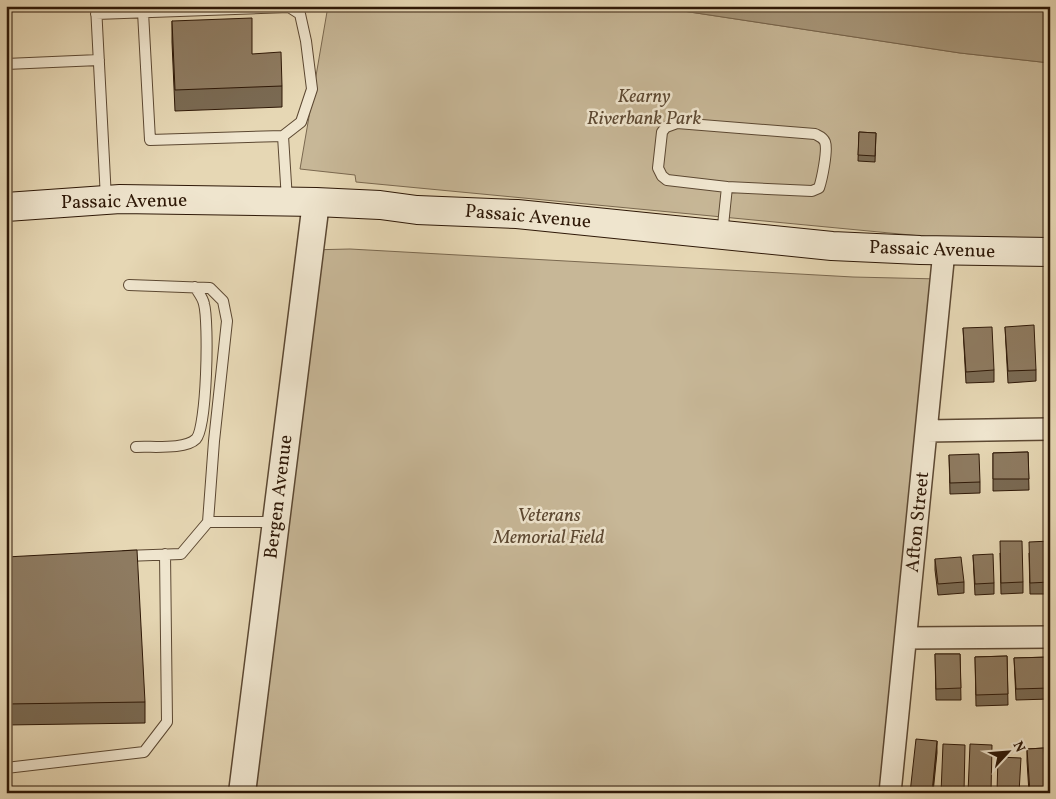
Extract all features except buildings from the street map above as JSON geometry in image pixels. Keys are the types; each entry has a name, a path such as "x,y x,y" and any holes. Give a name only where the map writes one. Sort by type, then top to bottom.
{"main road":[{"name":"Passaic Avenue","path":"6,206 106,200 316,202 380,205 417,210 517,214 832,246 944,251 1050,252"}],"street":[{"name":"Bergen Avenue","path":"242,793 316,202"},
{"name":"Afton Street","path":"890,793 944,251"},
{"path":"927,431 1050,429"},
{"path":"906,638 1050,636"}],"lane":[{"path":"106,200 96,10 143,12 289,7 300,14 306,41 312,89 301,122 283,136 150,140 143,12"},
{"path":"6,64 99,60"},
{"path":"677,123 815,134 826,143 822,179 819,188 812,191 728,187 667,180 662,176 658,168 662,132 666,127 677,123"},
{"path":"283,136 287,202"},
{"path":"722,236 728,187"},
{"path":"113,556 181,554 208,522 212,464 228,321 223,301 210,288 129,285"},
{"path":"136,447 187,445 197,438 201,426 208,352 204,302 195,287"},
{"path":"208,522 276,522"},
{"path":"6,768 144,752 167,722 166,554"}],"green space":[{"name":"Kearny Riverbank Park","path":"328,6 650,6 960,53 1050,63 1050,242 963,240 356,182 355,175 300,169"},
{"name":"Veterans Memorial Field","path":"350,249 853,277 940,279 890,793 236,793 307,250"}],"shaded area":[{"path":"650,6 1050,6 1050,63 960,53"}]}
